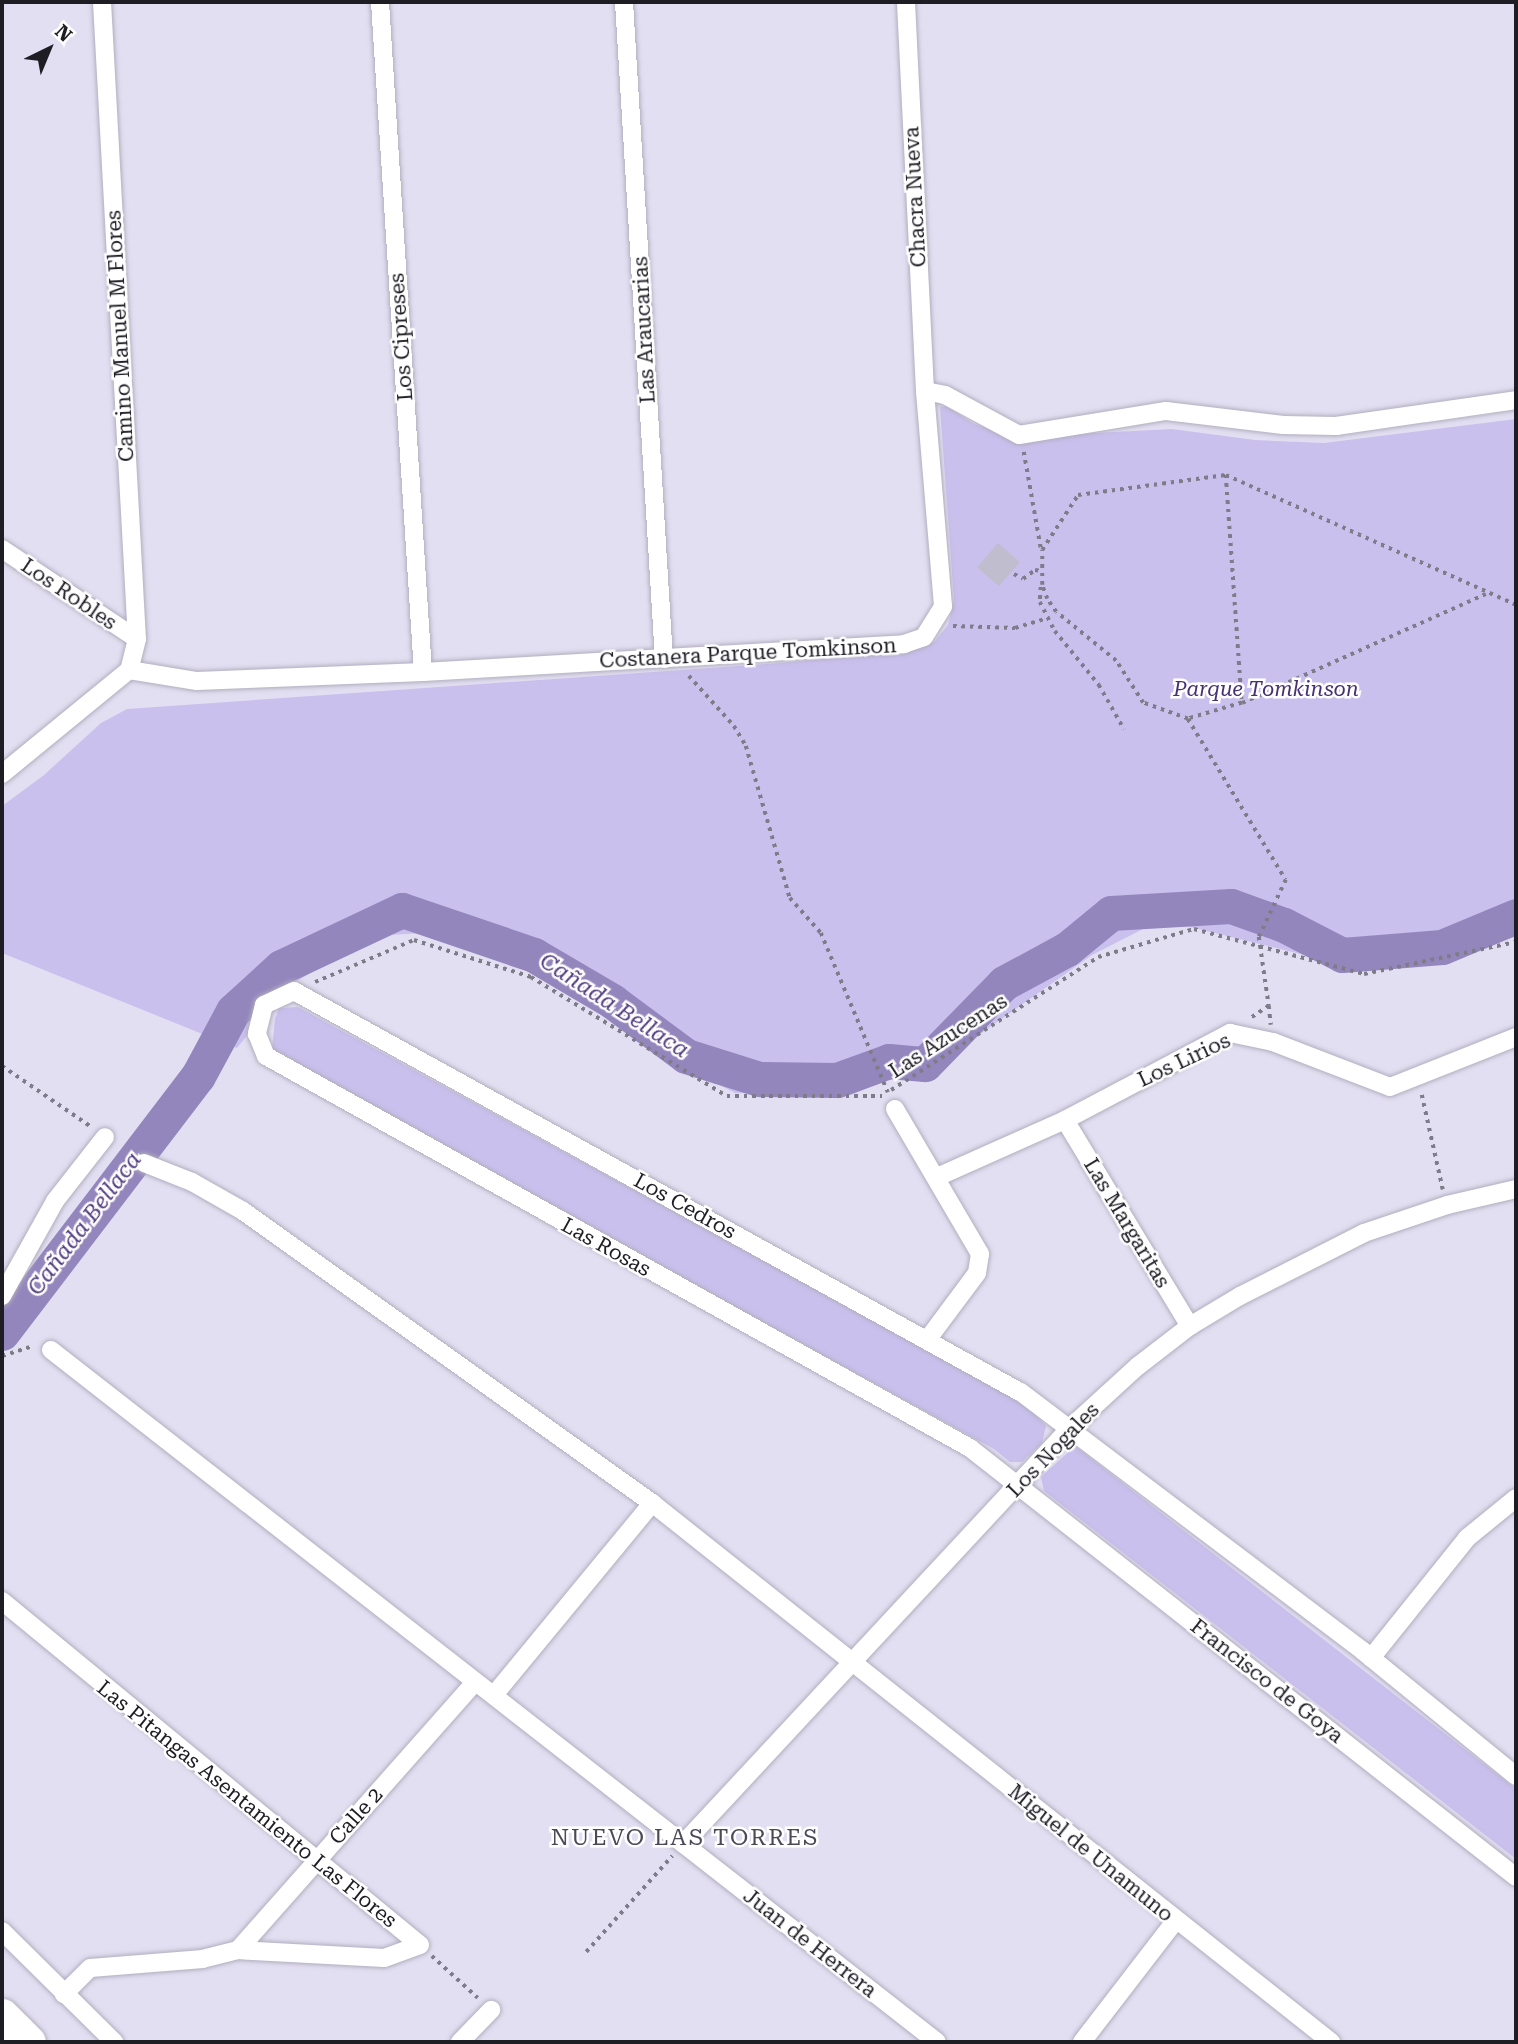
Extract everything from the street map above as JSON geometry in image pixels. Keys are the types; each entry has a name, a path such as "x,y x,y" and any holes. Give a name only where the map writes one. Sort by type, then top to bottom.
{"highway":[{"path":"2,2015 29,2042"}],"street":[{"name":"Camino Manuel M Flores","path":"102,2 136,639 129,670"},
{"name":"Los Cipreses","path":"380,2 423,672"},
{"name":"Las Araucarias","path":"624,2 664,659"},
{"name":"Chacra Nueva","path":"906,2 925,391"},
{"path":"935,623 943,606 925,391 945,395 1019,435 1166,411 1283,425 1336,426 1516,400"},
{"name":"Los Robles","path":"2,549 136,639"},
{"name":"Costanera Parque Tomkinson","path":"129,670 197,681 664,659 904,645 923,637 935,623"},
{"path":"2,774 129,670"},
{"name":"Los Cedros","path":"294,991 1020,1392 1070,1428"},
{"name":"Las Rosas","path":"294,991 264,1005 257,1034 266,1056 970,1448 1019,1486"},
{"name":"Los Lirios","path":"937,1177 1065,1120 1230,1033 1273,1042 1390,1087 1516,1037"},
{"path":"892,1100 977,1245 981,1263 927,1340"},
{"name":"Las Margaritas","path":"1065,1120 1190,1326"},
{"path":"2,1296 55,1201 105,1137"},
{"name":"Miguel de Unamuno","path":"144,1163 192,1182 243,1211 652,1503 1331,2042"},
{"name":"Los Nogales","path":"683,1844 1019,1486 1070,1428 1190,1326 1290,1268 1364,1233 1447,1205 1516,1189"},
{"name":"Juan de Herrera","path":"51,1350 937,2042"},
{"path":"1070,1428 1371,1658 1516,1776"},
{"name":"Francisco de Goya","path":"1019,1486 1516,1877"},
{"path":"1371,1658 1467,1538 1516,1499"},
{"path":"494,1696 652,1503"},
{"name":"Las Pitangas Asentamiento Las Flores","path":"2,1601 133,1714 420,1945"},
{"name":"Calle 2","path":"238,1950 475,1682"},
{"path":"1082,2042 1176,1920"},
{"path":"2,1931 114,2042"},
{"path":"64,1994 90,1968 203,1959 238,1950 384,1958 420,1945"},
{"path":"460,2042 491,2010"}],"path":[{"path":"1019,435 1034,483 1042,550 1042,585 1039,593 1048,618 1099,685 1124,729"},
{"path":"1042,550 1078,495 1226,474 1486,594 1516,605"},
{"path":"1226,474 1242,703"},
{"path":"1014,574 1023,579 1035,570 1042,570"},
{"path":"1042,585 1056,612 1116,661 1143,704 1188,719 1242,703 1486,594"},
{"path":"935,623 1015,628 1048,618"},
{"path":"664,659 704,689 708,702 734,726 746,746 790,898 821,933 892,1100"},
{"path":"1188,719 1286,880 1259,937 1269,1006 1230,1033"},
{"name":"Las Azucenas","path":"294,991 414,940 542,983 726,1096 883,1096 892,1100 1098,957 1194,929 1364,974 1516,942"},
{"path":"2,1066 105,1137"},
{"path":"1418,1077 1447,1205"},
{"path":"2,1356 40,1344 51,1350"},
{"path":"586,1952 683,1844"},
{"path":"420,1945 491,2010"}],"green space":[{"name":"Parque Tomkinson","path":"946,406 974,424 1017,437 1172,429 1255,440 1324,443 1516,419 1516,937 1366,970 1174,923 1147,927 1092,955 959,1049 851,1095 735,1093 665,1056 547,976 425,933 389,935 332,960 284,989 237,1048 2,953 2,806 44,775 101,723 127,709 780,663 906,651 934,642 948,625 954,600 940,407"},
{"path":"298,1007 1025,1403 1046,1426 1042,1443 1022,1462 1010,1462 994,1449 284,1060 272,1050 275,1019 279,1008"},
{"path":"1075,1446 1516,1789 1516,1859 1044,1491 1041,1477"}],"building":[{"path":"998,543 1020,562 999,586 977,567"}],"waterway":[{"name":"Cañada Bellaca","path":"2,1333 198,1076 233,1011 281,967 402,910 534,955 612,1001 686,1056 759,1079 837,1080 889,1061 925,1064 1004,983 1067,949 1111,913 1231,906 1284,925 1342,955 1442,947 1516,916"}],"district":[{"name":"NUEVO LAS TORRES","path":"685,1838"}]}
